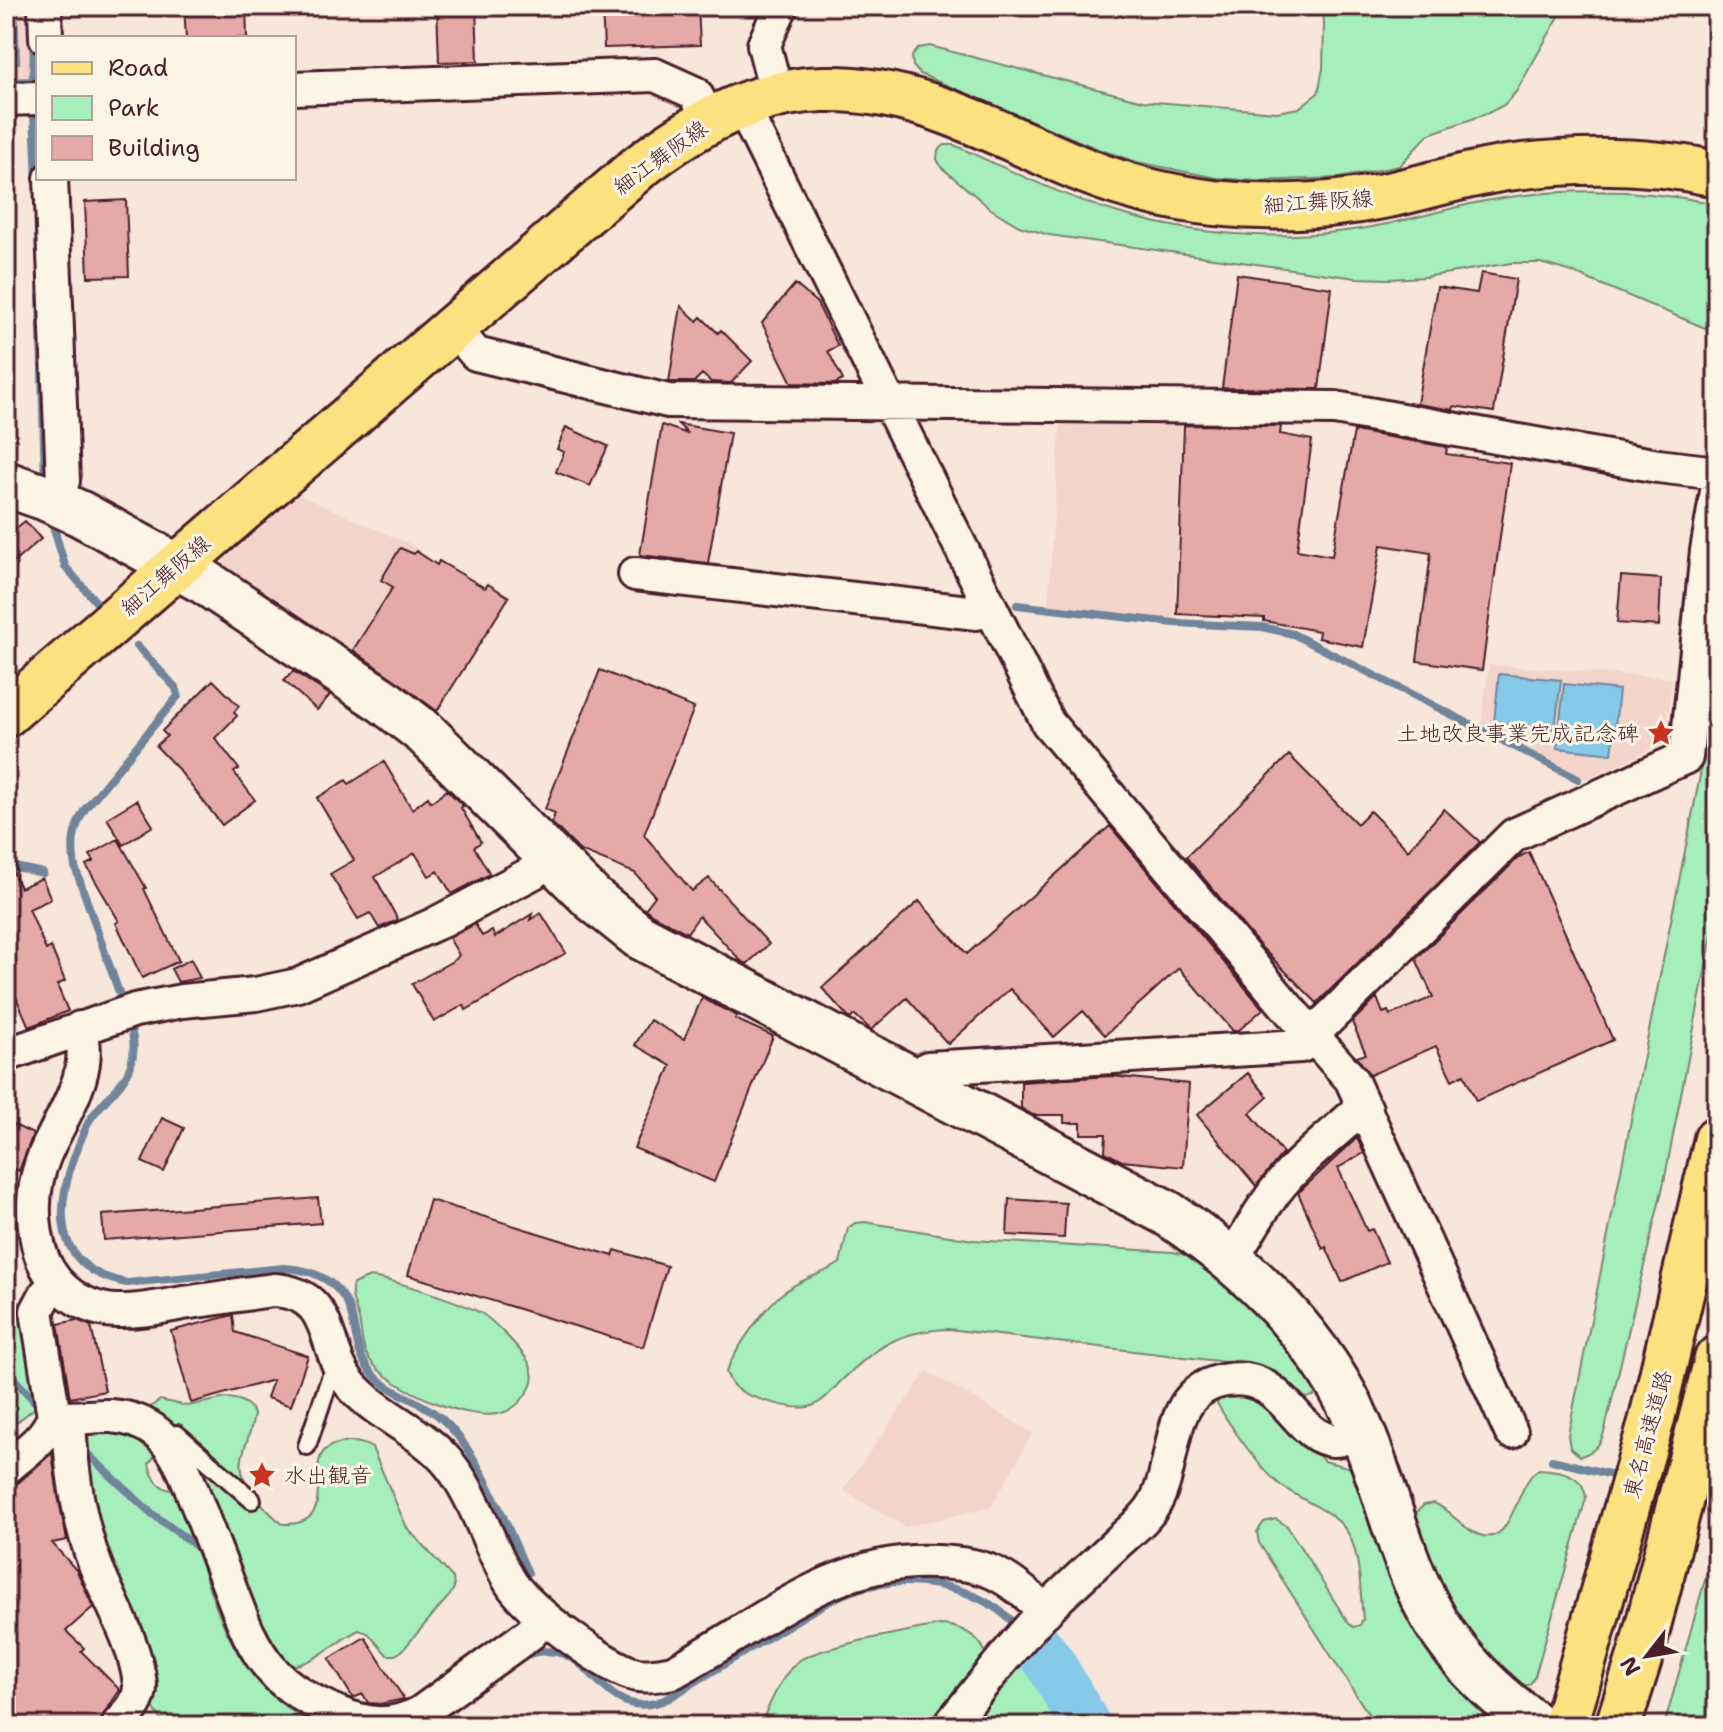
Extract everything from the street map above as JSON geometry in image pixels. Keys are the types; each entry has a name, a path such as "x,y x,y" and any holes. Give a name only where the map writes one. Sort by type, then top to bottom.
{"main road":[{"name":"細江舞阪線","path":"6,714 638,168 744,107 820,89 889,93 934,106 1103,177 1172,196 1228,204 1299,206 1342,203 1478,173 1545,164 1626,163 1717,174"},
{"name":"東名高速道路","path":"1565,1726 1652,1419 1717,1139"},
{"path":"1618,1726 1649,1624 1717,1359"}],"street":[{"path":"45,6 46,36"},
{"path":"781,6 764,45 744,107 1048,723 1351,1079 1511,1432"},
{"path":"296,88 655,75 695,93 744,107"},
{"path":"6,99 36,98"},
{"path":"51,180 63,481 54,501"},
{"path":"453,327 476,354 668,401 1335,408 1658,466 1717,473"},
{"path":"6,484 54,501 176,565 406,717 444,750 593,899 639,936 1167,1213 1231,1259 1268,1293 1323,1360 1362,1430 1420,1591 1436,1623 1480,1679 1522,1715"},
{"path":"919,1085 928,1068 1301,1046 1514,835 1686,757 1707,551 1717,492"},
{"path":"635,574 977,613 990,607"},
{"path":"6,1055 158,1004 256,994 298,985 435,924 534,872 550,856"},
{"path":"80,1028 85,1043 84,1064 41,1162 35,1186 37,1240 41,1256 57,1283 83,1303 114,1311 274,1290 290,1291 306,1298 317,1309 341,1371 365,1398 421,1437 453,1468 513,1588 543,1616 621,1670 638,1675 673,1672 807,1592 877,1566 926,1561 977,1566 1000,1576 1046,1611"},
{"path":"1231,1259 1269,1199 1288,1177 1355,1114 1366,1109"},
{"path":"57,1283 46,1294 37,1311 70,1451 85,1534 98,1573 127,1639 140,1685 137,1718"},
{"path":"949,1726 1046,1611 1153,1507 1167,1473 1179,1417 1187,1403 1211,1384 1242,1379 1257,1382 1283,1399 1321,1437 1343,1439 1362,1430"},
{"path":"6,1468 62,1418 110,1416 135,1420 158,1432 176,1451 245,1627 258,1652 274,1673 296,1691 321,1706 369,1724 386,1725 420,1713 531,1633 543,1616"}],"lane":[{"path":"307,1446 330,1378 341,1371"},
{"path":"168,1442 177,1434 252,1500"}],"shaded area":[{"path":"6,6 28,6 31,77 6,78"},
{"path":"1061,415 1182,416 1174,619 1048,605"},
{"path":"299,495 416,547 347,656 223,573 223,561"},
{"path":"1489,665 1672,678 1665,743 1586,779 1481,725"},
{"path":"927,1371 1033,1433 991,1507 905,1527 843,1490"}],"green space":[{"path":"1322,6 1565,6 1516,92 1504,105 1429,134 1399,166 1339,178 1257,181 1217,178 1137,162 1098,149 920,74 913,66 912,56 919,48 930,46 1143,101 1277,112 1299,108 1318,93 1323,69"},
{"path":"945,145 954,145 1058,191 1122,214 1177,227 1233,234 1289,235 1345,231 1500,198 1562,192 1655,194 1717,204 1717,333 1569,271 1540,263 1511,263 1425,277 1356,278 1049,235 1019,226 991,209 941,167 937,159 938,150"},
{"path":"1717,620 1717,904 1712,935 1664,1182 1604,1431 1599,1444 1580,1456 1570,1448 1568,1435 1700,776"},
{"path":"865,1222 973,1240 1173,1252 1193,1257 1210,1266 1283,1337 1317,1390 1314,1396 1306,1398 1279,1377 1243,1364 948,1329 915,1333 888,1344 864,1360 824,1399 812,1406 772,1403 735,1387 726,1372 763,1314 790,1288 840,1263 848,1228"},
{"path":"370,1277 442,1297 488,1318 514,1343 529,1364 533,1378 524,1397 513,1408 502,1413 470,1413 431,1401 394,1382 380,1371 365,1351 353,1302 353,1284"},
{"path":"6,1299 21,1303 26,1308 41,1403 17,1422 6,1420"},
{"path":"1228,1394 1252,1396 1273,1410 1324,1461 1355,1469 1488,1714 1489,1726 1376,1726 1259,1543 1257,1532 1264,1522 1276,1519 1287,1526 1349,1624 1354,1627 1360,1625 1363,1619 1358,1568 1351,1539 1338,1521 1287,1490 1262,1467 1217,1403 1219,1398"},
{"path":"227,1398 243,1402 254,1414 242,1459 244,1478 260,1502 283,1524 303,1521 313,1513 317,1501 320,1458 327,1448 350,1442 372,1448 407,1528 453,1578 454,1588 450,1595 402,1651 387,1655 368,1633 359,1630 302,1664 282,1665 146,1410 160,1400 187,1406"},
{"path":"133,1428 167,1454 175,1471 203,1571 228,1634 264,1688 289,1709 320,1726 165,1726 151,1704 106,1570 81,1437 89,1429","holes":["159,1456 177,1487 174,1490 164,1488 157,1482 149,1464 154,1457"]},
{"path":"1539,1469 1570,1475 1581,1483 1586,1498 1535,1676 1530,1684 1521,1687 1476,1646 1462,1627 1435,1579 1417,1528 1416,1513 1424,1505 1434,1503 1475,1533 1488,1537 1506,1525 1524,1488"},
{"path":"1717,1537 1717,1709 1712,1726 1664,1726"},
{"path":"939,1625 968,1633 980,1643 986,1657 930,1726 759,1726 785,1676 807,1656 842,1645"},
{"path":"1026,1661 1040,1669 1054,1687 1068,1726 968,1726 1018,1666"}],"water":[{"path":"6,6 17,6 19,63 6,63"},
{"path":"1499,674 1561,680 1555,729 1494,722"},
{"path":"1564,684 1619,690 1612,754 1557,748"}],"building":[{"path":"184,6 246,6 247,36 186,36"},
{"path":"437,6 476,6 478,61 439,62"},
{"path":"602,6 698,6 700,45 604,48"},
{"path":"126,200 129,276 88,277 85,202"},
{"path":"1481,273 1516,279 1494,412 1417,404 1437,287 1477,293"},
{"path":"1237,274 1332,288 1319,389 1222,388"},
{"path":"795,284 817,303 838,346 828,351 843,380 835,384 792,383 762,323"},
{"path":"681,306 697,321 701,317 718,333 721,330 752,361 731,383 711,382 702,374 694,382 669,382"},
{"path":"678,424 730,433 708,563 640,555 662,425 688,434"},
{"path":"1184,425 1281,426 1280,434 1312,440 1297,550 1332,556 1354,431 1447,447 1446,454 1510,463 1482,670 1417,661 1431,553 1381,545 1363,647 1318,638 1319,631 1264,621 1264,618 1177,614"},
{"path":"566,427 608,446 590,486 556,472 564,452 557,449"},
{"path":"25,521 41,539 6,569 6,536"},
{"path":"400,548 414,554 416,551 437,565 439,561 485,588 488,584 509,597 437,711 353,650 393,587 381,580"},
{"path":"1621,576 1661,579 1659,626 1617,623"},
{"path":"600,670 694,708 644,835 692,891 709,878 769,944 747,964 699,916 687,933 645,909 655,896 635,873 580,851 552,823 555,813 545,809"},
{"path":"293,671 330,695 317,710 284,681"},
{"path":"213,680 239,706 234,712 237,716 215,738 239,769 234,772 255,800 222,825 156,746 167,736 162,731"},
{"path":"1289,755 1357,824 1370,811 1408,850 1444,809 1480,842 1317,1003 1260,946 1186,857"},
{"path":"384,762 412,809 428,797 431,802 447,790 463,806 461,808 481,842 474,847 490,874 452,894 438,871 429,876 415,853 375,877 398,920 379,928 370,913 358,919 330,874 354,860 317,798 346,780 349,784"},
{"path":"137,800 153,826 123,845 107,818"},
{"path":"1110,826 1263,1009 1238,1031 1233,1031 1179,968 1105,1035 1083,1011 1054,1037 1010,989 948,1044 907,998 871,1030 855,1015 850,1019 822,988 919,901 967,954"},
{"path":"118,839 146,888 179,961 142,978 116,923 119,921 86,865 94,861 90,855"},
{"path":"1529,852 1613,1040 1476,1101 1464,1074 1452,1080 1436,1046 1370,1075 1357,1057 1366,1054 1352,1022 1377,998 1383,1013 1388,1011 1390,1015 1433,997 1416,959 1519,857"},
{"path":"6,856 20,888 42,878 51,899 29,909 46,950 51,947 65,981 57,985 68,1011 29,1027 6,974 6,967 16,962 6,940"},
{"path":"541,913 566,953 466,1010 464,1005 434,1022 412,984 456,959 459,955 449,938 475,924 482,936 492,931 495,937 532,914 530,920"},
{"path":"191,959 200,978 178,982 171,969"},
{"path":"702,998 737,1016 735,1019 773,1036 714,1182 634,1148 671,1066 635,1045 650,1020 684,1039"},
{"path":"1248,1073 1268,1097 1250,1113 1283,1153 1256,1186 1197,1115"},
{"path":"1111,1076 1189,1084 1183,1167 1122,1161 1105,1152 1106,1134 1081,1134 1081,1123 1064,1123 1064,1115 1033,1115 1021,1108 1021,1082"},
{"path":"162,1118 184,1128 164,1172 142,1162"},
{"path":"6,1121 33,1134 19,1171 6,1165"},
{"path":"1357,1138 1364,1153 1338,1168 1367,1231 1372,1229 1387,1262 1342,1282 1326,1247 1323,1249 1298,1193"},
{"path":"318,1198 321,1223 104,1240 102,1215"},
{"path":"1009,1199 1066,1203 1064,1238 1007,1235"},
{"path":"430,1200 613,1256 615,1250 667,1266 643,1347 408,1275"},
{"path":"233,1315 235,1332 308,1356 291,1406 267,1398 273,1380 191,1403 171,1331"},
{"path":"77,1320 91,1326 105,1391 70,1398 58,1324"},
{"path":"52,1453 67,1540 52,1543 77,1571 93,1607 66,1631 84,1648 81,1651 120,1690 99,1726 6,1726 6,1487 18,1483"},
{"path":"365,1637 404,1699 380,1704 368,1703 363,1694 353,1698 329,1659"}],"waterway":[{"path":"33,81 34,39"},
{"path":"6,82 33,83"},
{"path":"34,113 36,158"},
{"path":"40,296 45,483"},
{"path":"52,522 65,566 96,602"},
{"path":"1017,605 1175,623 1262,627 1293,634 1578,779"},
{"path":"123,1004 75,867 73,844 85,809 178,696 176,688 137,646"},
{"path":"6,865 43,873"},
{"path":"129,1021 134,1047 128,1072 88,1123 67,1179 63,1220 66,1237 74,1253 86,1266 127,1283 283,1268 308,1272 328,1282 344,1298 361,1354 371,1372 387,1386 434,1412 469,1451 528,1573"},
{"path":"6,1370 37,1404"},
{"path":"80,1447 150,1512 200,1549"},
{"path":"1552,1460 1621,1477"},
{"path":"1697,1496 1717,1501"},
{"path":"521,1657 546,1651 566,1655 625,1702 645,1705 669,1698 831,1600 870,1586 914,1582 958,1590 979,1598 1015,1624"},
{"path":"1036,1644 1085,1724"}],"place":[{"name":"土地改良事業完成記念碑","path":"1661,733"},
{"name":"水出観音","path":"262,1475"}]}
